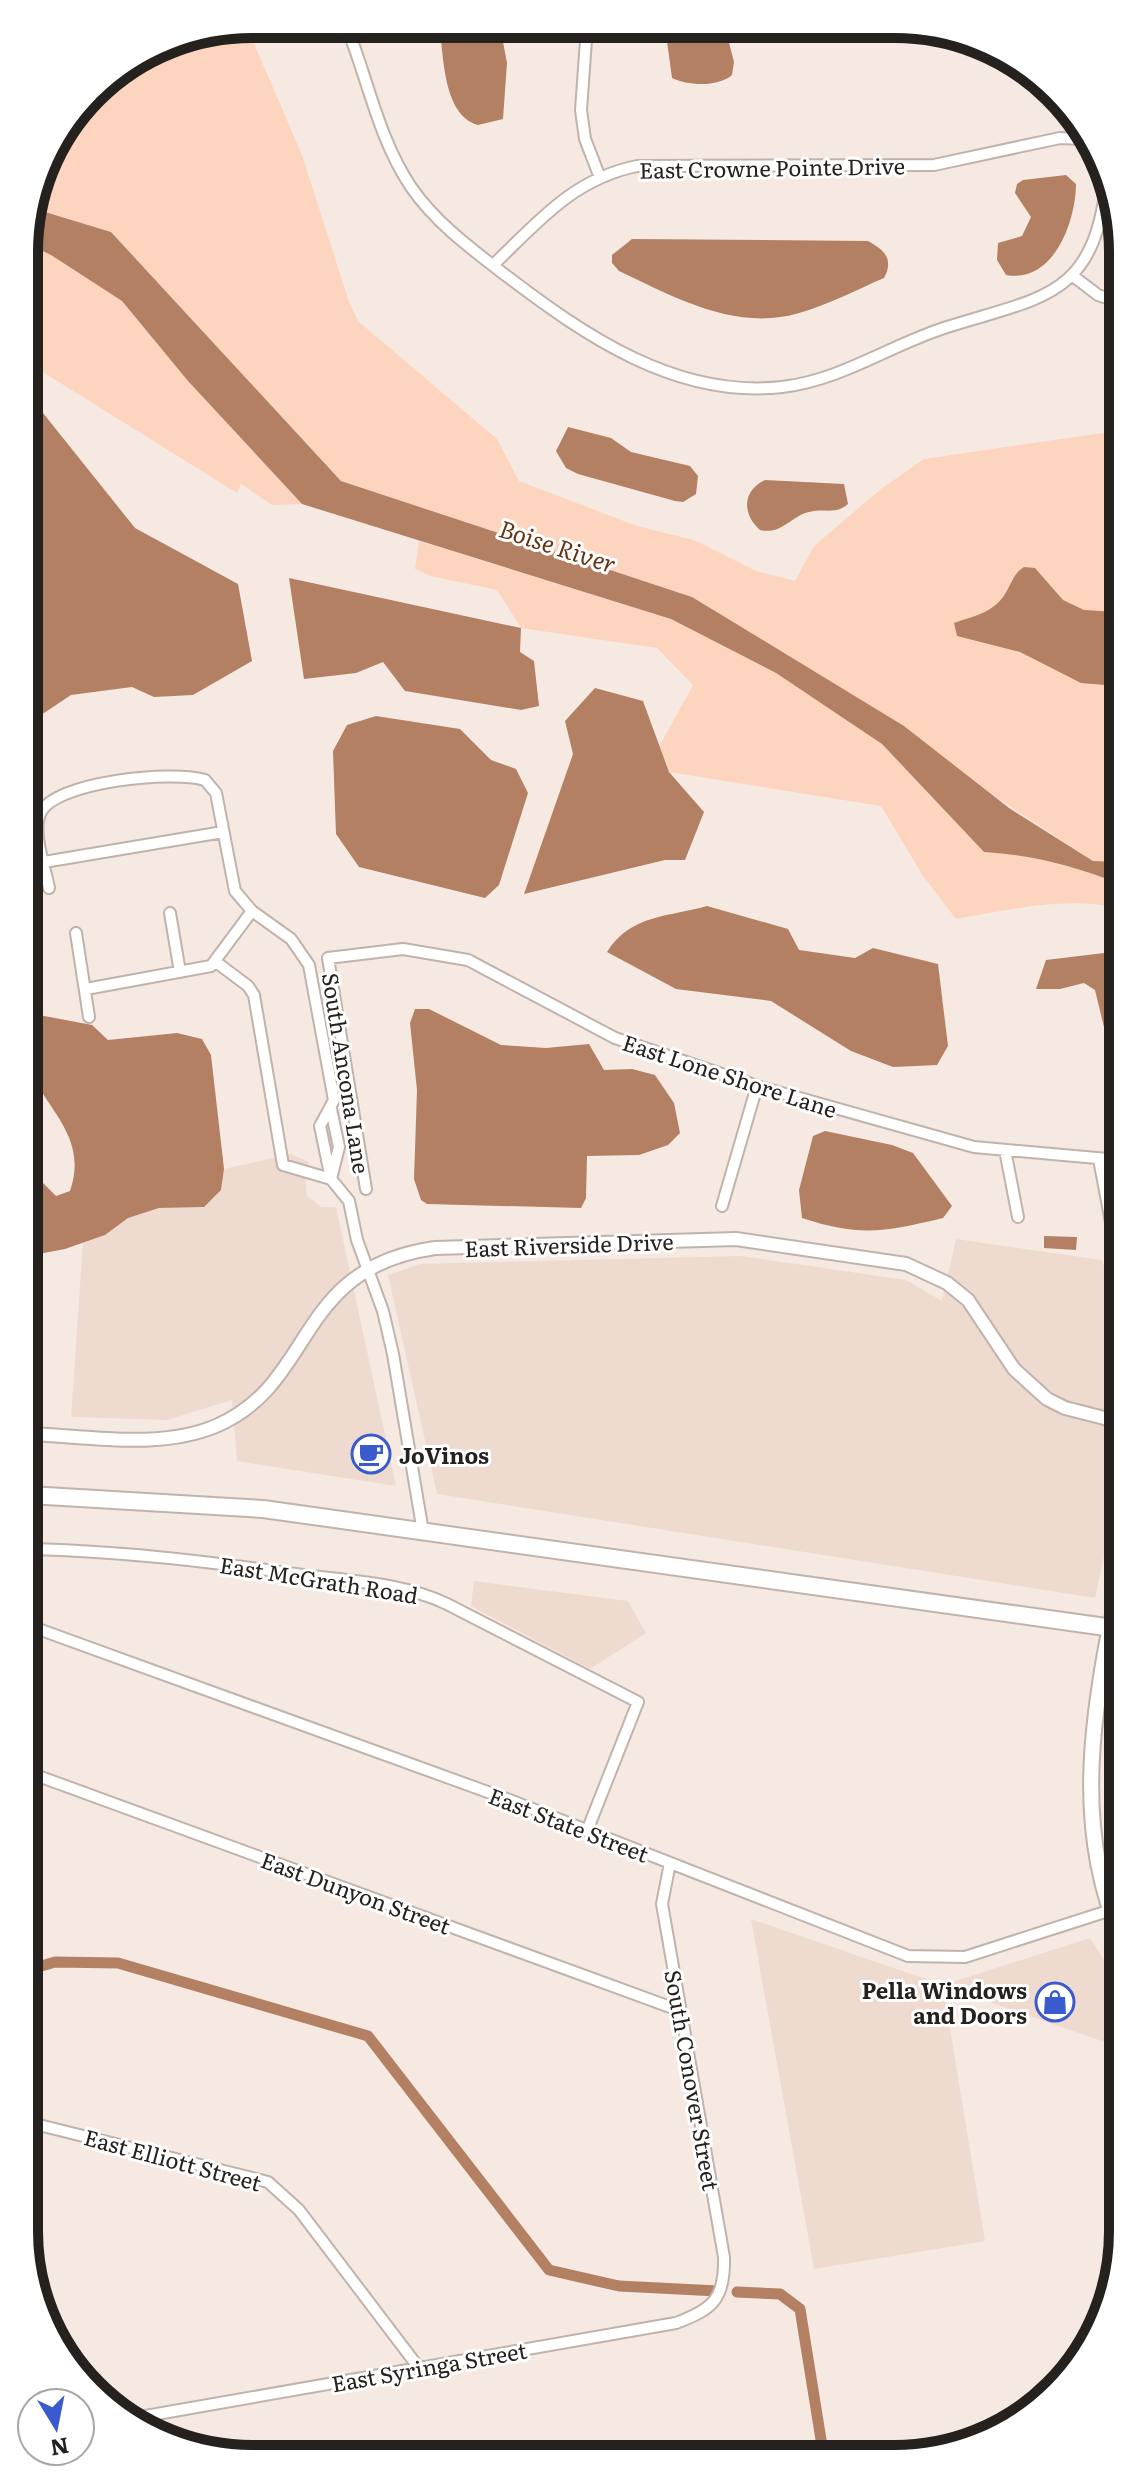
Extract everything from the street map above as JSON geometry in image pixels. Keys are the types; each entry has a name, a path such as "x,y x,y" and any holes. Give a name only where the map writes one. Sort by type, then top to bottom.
{"highway":[{"path":"38,1495 231,1506 1109,1627"}],"main road":[{"path":"1109,1656 1093,1730 1089,1792 1096,1854 1109,1885"}],"street":[{"path":"350,38 379,125 410,185 447,229 574,327 607,345 690,379 748,388 815,382 930,332 1029,304 1073,276 1094,245 1104,207"},
{"path":"586,38 581,110 585,139 599,175"},
{"name":"East Crowne Pointe Drive","path":"493,265 566,197 599,175 637,166 934,165 1060,138 1076,139"},
{"path":"1073,276 1098,295 1109,299"},
{"path":"49,888 38,825 42,809 52,801 108,780 140,777 205,780 216,793 232,886 252,911 291,939 309,965 334,1100 320,1126 331,1179 349,1201 366,1268 383,1311 423,1532"},
{"path":"44,862 223,832"},
{"path":"86,989 206,968 216,962 252,911"},
{"path":"170,913 180,972"},
{"path":"76,933 89,1017"},
{"name":"East Lone Shore Lane","path":"328,958 403,949 468,960 615,1038 757,1086 944,1141 1109,1160"},
{"name":"South Ancona Lane","path":"328,958 366,1189"},
{"path":"216,962 248,986 254,995 283,1165 331,1179"},
{"path":"722,1206 757,1086"},
{"path":"1005,1150 1018,1217"},
{"path":"1099,1159 1109,1212"},
{"name":"East Riverside Drive","path":"38,1434 167,1438 219,1425 255,1402 272,1383 325,1304 366,1268 396,1256 435,1248 736,1239 887,1260 927,1272 968,1300 1014,1369 1047,1399 1065,1408 1109,1419"},
{"name":"East McGrath Road","path":"38,1550 184,1559 384,1586 427,1594 447,1604 638,1702 587,1831"},
{"name":"East State Street","path":"38,1629 284,1716 908,1956 927,1959 965,1957 1109,1909"},
{"name":"East Dunyon Street","path":"38,1776 681,2011"},
{"name":"South Conover Street","path":"670,1863 662,1904 724,2257 724,2277 717,2298"},
{"name":"East Elliott Street","path":"38,2125 268,2182 299,2210 419,2368"},
{"name":"East Syringa Street","path":"145,2416 676,2323 702,2314 717,2298"}],"shaded area":[{"path":"252,38 302,155 349,302 358,321 497,439 519,481 637,526 694,540 756,571 795,581 814,546 881,489 924,459 1109,432 1109,862 1093,861 692,597 341,481 111,232 42,211 54,170 74,133 91,111 122,82 157,60 197,45"},
{"path":"441,38 502,38 507,63 503,119 478,125 466,119 451,96"},
{"path":"667,38 728,38 734,62 732,75 719,82 703,84 672,78"},
{"path":"1066,175 1076,184 1075,199 1067,231 1059,246 1037,270 1023,275 1006,275 997,260 998,243 1022,236 1031,217 1015,193 1017,184 1023,180"},
{"path":"42,211 111,232 341,481 692,597 904,726 1009,808 1093,861 1109,862 1109,880 1052,862 984,852 882,744 776,673 671,619 302,504 188,381 122,301 38,249"},
{"path":"632,239 868,241 883,252 888,266 884,278 821,306 775,318 752,318 706,309 619,271 612,263 612,255"},
{"path":"38,249 122,301 188,381 302,504 272,505 241,484 237,493 38,369"},
{"path":"38,407 135,528 238,584 252,661 193,695 154,697 132,687 71,695 38,717"},
{"path":"568,427 611,438 631,452 690,466 698,476 696,494 683,502 675,501 566,468 556,451"},
{"path":"765,480 844,484 848,504 830,511 803,514 774,530 760,530 750,517 747,503 752,490"},
{"path":"419,541 671,619 776,673 882,744 984,852 1052,862 1109,880 1109,907 1057,904 956,919 923,876 881,806 669,772 659,747 693,685 657,648 521,628 497,590 430,576 415,569"},
{"path":"1024,567 1035,568 1063,600 1084,610 1109,612 1109,685 1081,683 1020,652 957,636 954,623 995,606"},
{"path":"289,578 521,628 520,652 534,661 539,706 521,710 405,691 383,662 356,673 304,679"},
{"path":"595,688 643,701 669,772 704,812 685,860 665,860 524,894 573,754 565,721"},
{"path":"376,716 460,729 491,760 516,769 528,793 499,885 485,898 359,867 336,834 333,751 347,725"},
{"path":"707,906 788,929 799,950 855,958 873,948 938,964 948,1046 937,1065 893,1067 851,1051 771,1001 676,989 607,952 627,930 639,924"},
{"path":"1109,954 1109,1048 1095,990 1084,983 1060,989 1036,989 1046,960"},
{"path":"415,1009 429,1009 501,1045 546,1048 589,1044 604,1070 632,1069 655,1075 674,1103 680,1133 668,1145 639,1155 587,1156 586,1198 581,1208 427,1204 421,1200 414,1179 417,1090 410,1023"},
{"path":"38,1014 92,1025 108,1040 177,1033 202,1039 211,1055 224,1169 221,1190 204,1207 159,1208 128,1218 105,1235 65,1249 38,1254 38,1178 56,1196 70,1191 74,1172 74,1154 62,1124 38,1086"},
{"path":"825,1131 892,1145 913,1153 952,1206 943,1218 888,1229 840,1228 802,1218 799,1190 813,1136"},
{"path":"291,1154 309,1162 305,1172 307,1196 321,1207 336,1207 396,1486 237,1461 232,1400 167,1420 71,1417 83,1243 105,1235 128,1218 159,1208 204,1207 221,1190 224,1169"},
{"path":"1044,1236 1077,1237 1076,1250 1044,1248"},
{"path":"956,1239 1102,1260 1109,1283 1109,1533 1095,1598 437,1494 388,1275 420,1264 741,1256 906,1280 942,1301"},
{"path":"474,1581 628,1601 646,1633 590,1669 471,1606"},
{"path":"751,1919 943,1985 1090,1938 1109,1968 1109,2043 943,1986 985,2241 814,2269"}],"waterway":[{"path":"38,1967 55,1962 118,1963 368,2036 549,2270 619,2286 718,2291"},
{"path":"737,2292 780,2294 800,2309 822,2445"}],"place":[{"name":"JoVinos","path":"371,1454"},
{"name":"Pella Windows and Doors","path":"1055,2002"}],"water label":[{"name":"Boise River","path":"558,545"}]}
